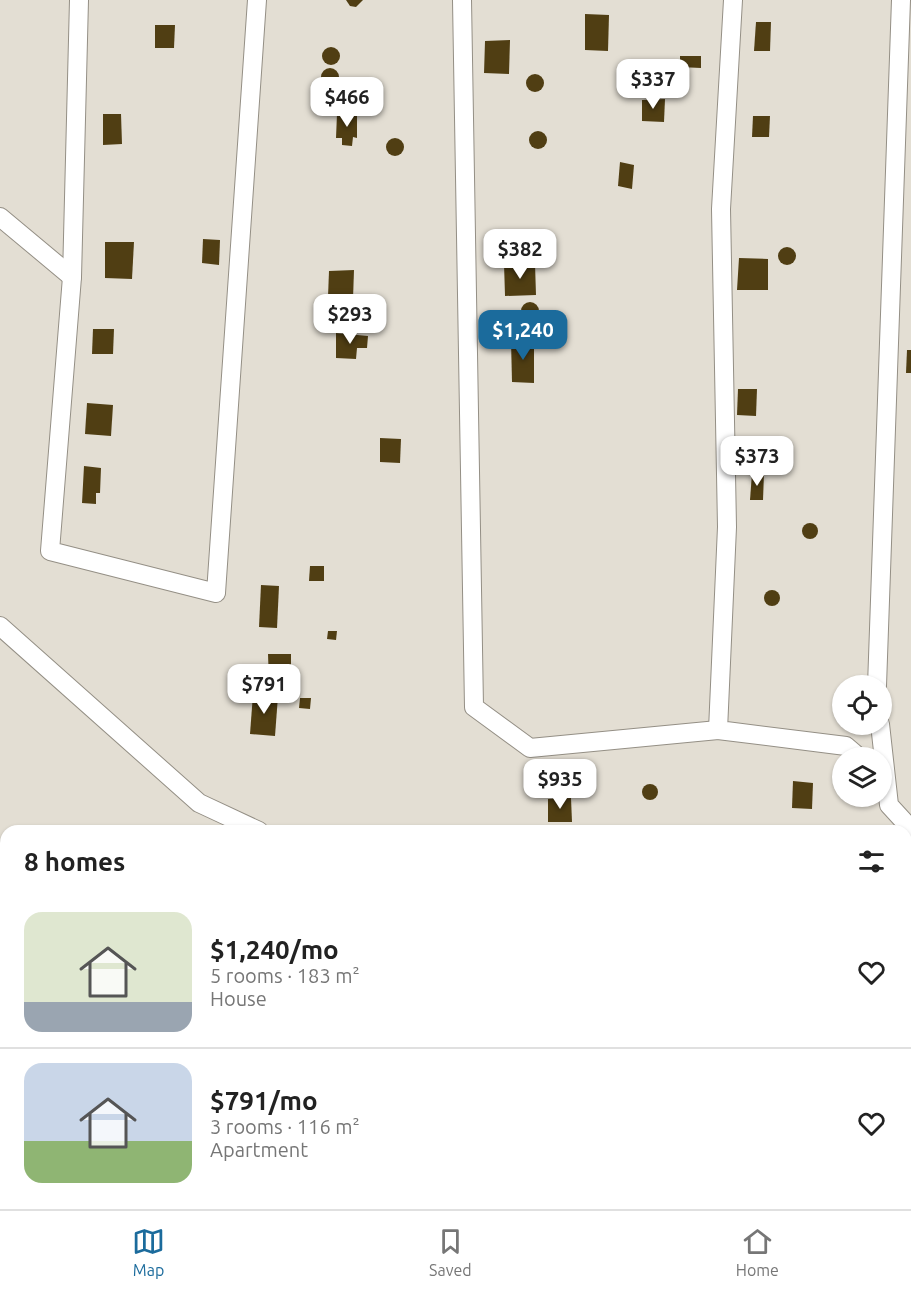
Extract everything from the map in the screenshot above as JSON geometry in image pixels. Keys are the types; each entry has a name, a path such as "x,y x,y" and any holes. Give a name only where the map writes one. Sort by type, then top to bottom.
{"street":[{"path":"79,0 72,277 50,551 216,593 257,0"},
{"path":"462,0 474,707 530,748 718,730 847,747"},
{"path":"718,730 727,526 721,209 733,0"},
{"path":"877,675 901,0"},
{"path":"0,218 72,277"},
{"path":"0,626 199,803 246,825"},
{"path":"891,807 907,825"}],"building":[{"path":"346,0 363,0 356,7 350,6"},
{"path":"585,14 609,15 608,51 585,50"},
{"path":"756,22 771,22 770,51 754,51"},
{"path":"155,25 175,25 174,48 155,48"},
{"path":"510,40 509,74 484,73 485,41"},
{"path":"331,47 337,50 340,56 337,62 331,65 325,62 322,56 325,50"},
{"path":"680,56 701,56 701,68 680,67"},
{"path":"330,68 336,71 339,77 336,83 330,86 324,83 321,77 324,71"},
{"path":"535,74 541,77 544,83 541,89 535,92 529,89 526,83 529,77"},
{"path":"665,99 664,122 642,121 642,100"},
{"path":"103,114 121,114 122,144 103,145"},
{"path":"337,114 357,114 357,138 353,137 352,146 342,145 342,138 336,138"},
{"path":"753,116 770,116 769,137 752,137"},
{"path":"538,131 544,134 547,140 544,146 538,149 532,146 529,140 532,134"},
{"path":"395,138 401,141 404,147 401,153 395,156 389,153 386,147 389,141"},
{"path":"620,162 634,165 632,189 618,186"},
{"path":"203,239 220,240 219,265 202,263"},
{"path":"105,242 134,242 132,279 105,278"},
{"path":"787,247 793,250 796,256 793,262 787,265 781,262 778,256 781,250"},
{"path":"739,258 768,259 768,290 737,290"},
{"path":"504,264 535,264 536,295 505,296"},
{"path":"354,270 353,299 328,297 329,271"},
{"path":"530,302 536,305 539,311 536,317 530,320 524,317 521,311 524,305"},
{"path":"93,329 114,329 113,354 92,354"},
{"path":"336,333 368,336 367,348 357,348 356,359 336,358"},
{"path":"534,339 534,383 512,382 511,340"},
{"path":"907,350 911,350 911,373 906,373"},
{"path":"738,389 757,389 756,416 737,415"},
{"path":"87,403 113,405 111,436 85,434"},
{"path":"380,438 401,439 400,463 380,462"},
{"path":"84,466 101,468 100,493 96,493 96,504 82,503"},
{"path":"752,473 764,473 763,500 750,500"},
{"path":"807,523 813,523 818,531 816,537 807,539 802,534 802,528"},
{"path":"310,566 324,566 324,581 309,581"},
{"path":"261,585 279,586 277,628 259,627"},
{"path":"769,590 775,590 780,598 778,604 769,606 764,601 764,595"},
{"path":"328,631 337,631 336,640 327,639"},
{"path":"268,654 291,654 291,682 269,682"},
{"path":"253,694 278,696 275,736 250,734"},
{"path":"300,698 311,698 310,709 299,708"},
{"path":"793,781 813,783 812,809 792,808"},
{"path":"650,784 656,786 658,792 656,798 650,800 644,798 642,792 644,786"},
{"path":"571,798 572,822 548,822 548,799"}]}
